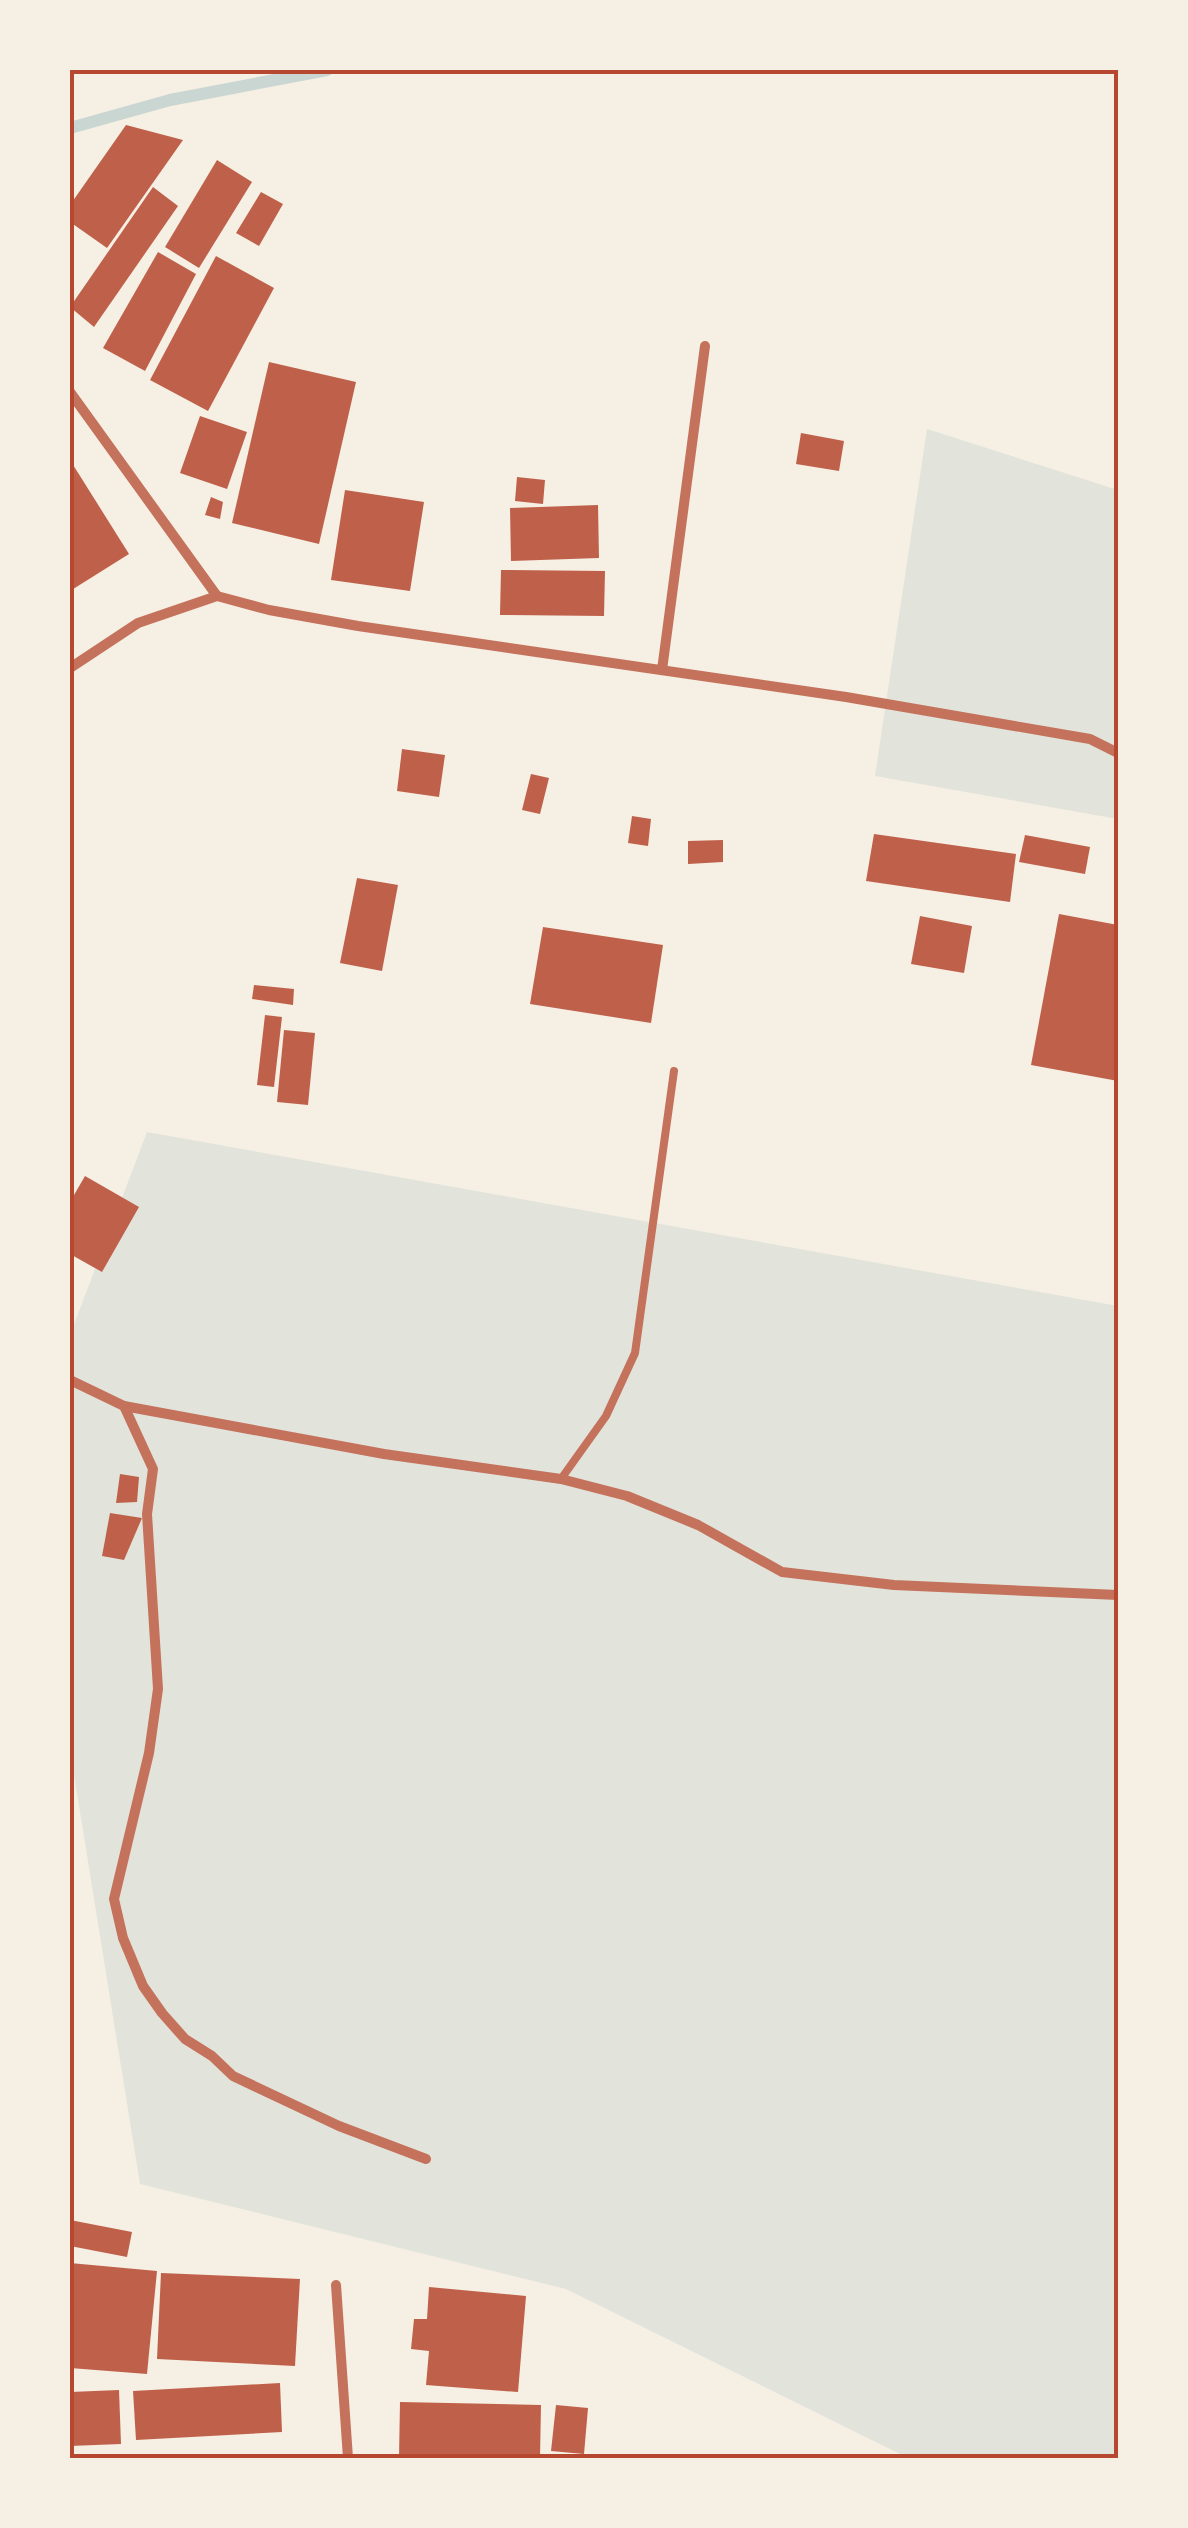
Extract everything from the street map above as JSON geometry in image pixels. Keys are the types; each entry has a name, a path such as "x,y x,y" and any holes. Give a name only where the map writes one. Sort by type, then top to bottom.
{"street":[{"path":"662,670 705,346"},
{"path":"70,392 217,596"},
{"path":"70,668 138,623 217,596 358,626 1090,739 1118,752"},
{"path":"70,1380 124,1406 384,1454 562,1479 627,1496 698,1525 782,1572 894,1585 1118,1594"},
{"path":"124,1406 153,1468 147,1514 158,1689 149,1753 114,1899 123,1938 142,1986 185,2039 212,2056 233,2076 340,2126 426,2160"},
{"path":"336,2285 348,2458"}],"lane":[{"path":"562,1479 606,1416 635,1353 674,1071"}],"shaded area":[{"path":"927,429 1118,490 1118,819 875,776"},
{"path":"147,1132 1118,1306 1118,2458 908,2458 566,2289 140,2184 70,1750 70,1335"}],"building":[{"path":"126,125 183,140 107,248 70,222 70,205"},
{"path":"217,160 252,182 199,268 165,247"},
{"path":"153,187 178,206 94,327 70,307"},
{"path":"261,192 283,204 259,246 236,233"},
{"path":"158,252 196,274 145,371 103,348"},
{"path":"216,256 274,288 208,411 150,380"},
{"path":"269,362 356,382 319,544 232,523"},
{"path":"200,416 247,432 227,489 180,473"},
{"path":"801,433 844,441 839,471 796,464"},
{"path":"70,460 129,554 70,591"},
{"path":"517,477 545,480 543,504 515,501"},
{"path":"345,490 424,502 410,591 331,580"},
{"path":"211,497 223,502 220,519 205,515"},
{"path":"598,505 599,558 511,561 510,508"},
{"path":"501,570 605,571 604,616 500,615"},
{"path":"402,749 445,755 439,797 397,791"},
{"path":"531,774 549,778 540,814 522,810"},
{"path":"632,816 651,819 648,846 628,843"},
{"path":"874,834 1016,854 1010,902 866,881"},
{"path":"1025,835 1090,847 1085,874 1019,862"},
{"path":"723,840 723,862 688,864 688,841"},
{"path":"357,878 398,885 382,971 340,963"},
{"path":"1059,914 1118,925 1118,1081 1031,1065"},
{"path":"920,916 972,926 964,973 911,964"},
{"path":"543,927 663,945 651,1023 530,1004"},
{"path":"254,985 294,989 293,1005 252,999"},
{"path":"265,1015 282,1017 274,1087 257,1085"},
{"path":"284,1030 315,1033 308,1105 277,1102"},
{"path":"85,1176 139,1207 102,1272 70,1254 70,1202"},
{"path":"120,1474 139,1477 137,1502 116,1503"},
{"path":"110,1513 142,1518 124,1560 102,1556"},
{"path":"70,2220 132,2232 127,2257 70,2246"},
{"path":"70,2263 157,2271 147,2374 70,2368"},
{"path":"161,2273 300,2279 295,2366 157,2359"},
{"path":"429,2287 526,2296 518,2392 426,2385 429,2351 411,2349 414,2319 427,2319"},
{"path":"280,2383 282,2432 136,2440 133,2391"},
{"path":"119,2390 121,2444 70,2446 70,2392"},
{"path":"400,2402 541,2405 540,2458 399,2458"},
{"path":"556,2405 588,2408 584,2454 551,2451"}],"waterway":[{"path":"70,128 170,100 327,70"}]}
